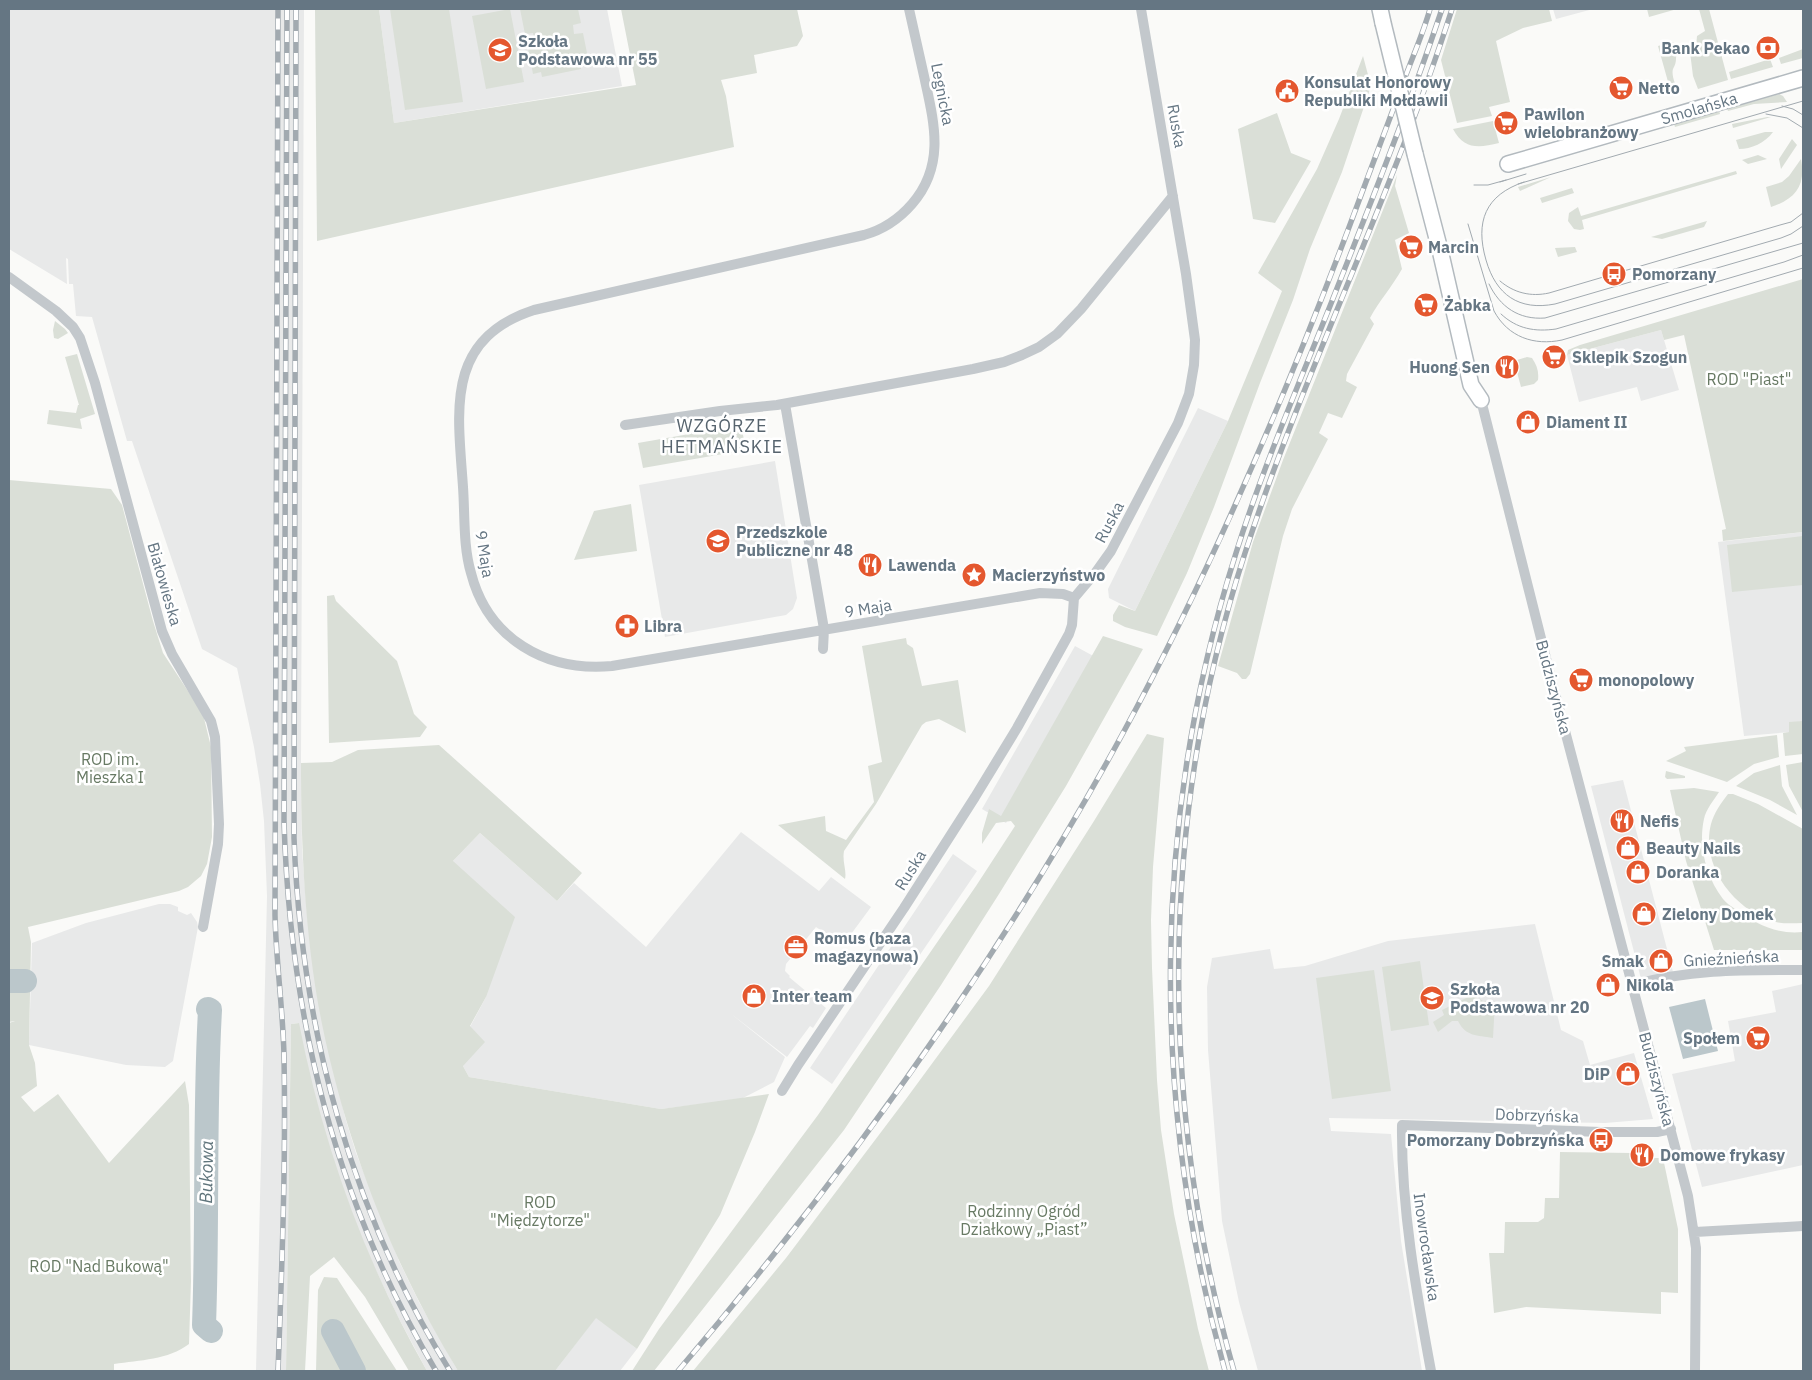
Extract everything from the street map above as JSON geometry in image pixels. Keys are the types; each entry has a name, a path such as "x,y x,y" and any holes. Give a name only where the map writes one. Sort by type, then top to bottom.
{"street":[{"name":"Legnicka","path":"883,227 898,217 915,200 928,179 934,154 936,133 934,120 909,9"},
{"name":"Ruska","path":"782,1092 790,1077 904,908 1017,728 1069,634 1072,625 1074,598 1111,551 1178,423 1189,394 1194,365 1195,340 1174,196 1142,9"},
{"name":"Budziszyńska","path":"1381,16 1471,385 1481,400 1534,612 1688,1196 1695,1232 1697,1264 1695,1371"},
{"name":"Smolańska","path":"1508,164 1803,78"},
{"path":"625,425 785,404 984,367 1013,359 1040,347 1075,317 1174,196"},
{"name":"9 Maja","path":"883,227 864,235 810,248 524,313 499,326 479,346 464,374 458,411 466,533 471,573 476,590 489,614 505,632 522,646 558,663 594,667 612,666 856,626 1040,593 1063,594 1074,598"},
{"name":"Białowieska","path":"9,277 56,311 73,327 80,338 95,383 162,631 172,654 213,728 217,758 219,824 216,861 203,927"},
{"path":"785,404 824,630 823,649"},
{"name":"Gnieźnieńska","path":"1632,985 1704,972 1803,970"},
{"name":"Dobrzyńska","path":"1402,1125 1600,1132 1657,1132 1670,1129"},
{"name":"Inowrocławska","path":"1402,1125 1404,1202 1431,1371"},
{"path":"1695,1232 1803,1226"}],"shaded area":[{"path":"9,9 304,9 301,763 302,850 307,913 317,993 345,1117 356,1153 399,1261 419,1302 458,1371 427,1371 398,1317 370,1258 347,1202 324,1132 298,1023 291,1024 286,1371 256,1371 267,896 264,821 254,747 237,668 202,649 132,441 127,441 92,317 76,316 73,284 69,284 68,259 66,258 67,284 9,249"},
{"name":"Szkoła Podstawowa nr 55","path":"379,9 607,9 622,86 394,123"},
{"path":"1553,9 1593,9 1556,19"},
{"path":"1661,330 1679,390 1641,401 1637,387 1579,402 1567,355"},
{"path":"1198,408 1228,421 1135,611 1109,598 1108,589"},
{"name":"Przedszkole Publiczne nr 48","path":"775,461 797,598 793,609 786,615 665,637 639,485"},
{"path":"1803,532 1803,731 1744,736 1718,542"},
{"path":"1075,646 1097,658 1095,669 1006,823 982,809"},
{"path":"1623,780 1673,972 1641,979 1591,786"},
{"path":"741,832 819,891 831,877 871,907 843,945 816,927 786,964 785,971 789,977 826,1008 813,1028 810,1026 787,1057 730,1013 785,1057 774,1082 741,1099 661,1109 469,1077 463,1066 470,1027 486,997 453,861 480,833 557,901 574,883 646,947"},
{"path":"953,854 977,871 832,1084 810,1068"},
{"path":"159,904 170,904 178,907 178,911 187,915 191,913 198,927 173,1061 165,1067 126,1065 29,1045 32,943 86,923"},
{"path":"1535,924 1561,1030 1583,1041 1590,1065 1634,1053 1653,1119 1605,1123 1329,1118 1331,1131 1391,1134 1401,1241 1422,1371 1258,1371 1239,1302 1222,1221 1208,1050 1207,987 1212,958 1270,949 1274,969 1305,966 1388,941"},
{"path":"1803,984 1803,1165 1702,1187 1672,1074 1735,1061 1728,1021 1776,1012 1772,991"},
{"path":"1705,999 1718,1051 1683,1059 1669,1007"},
{"path":"596,1317 637,1349 620,1371 555,1371"}],"green space":[{"path":"315,9 379,9 394,123 636,85 621,9 797,9 803,36 797,46 754,55 757,73 721,80 726,96 734,147 317,241"},
{"path":"390,9 449,9 463,102 405,110"},
{"path":"510,9 524,82 486,89 472,16"},
{"path":"520,9 578,9 581,23 573,25 574,34 583,33 589,63 581,64 581,69 542,77 541,72 533,74 527,43 535,42 533,33 525,34"},
{"path":"1457,9 1549,9 1552,21 1523,28 1496,41 1510,102 1489,107 1492,116 1457,123 1441,60"},
{"path":"1647,9 1677,9 1649,17"},
{"path":"1699,9 1709,9 1728,80 1698,89 1693,76 1690,52 1696,48 1697,36 1705,31"},
{"path":"1673,42 1676,50 1676,63 1673,75 1680,92 1672,96 1658,46"},
{"path":"1803,49 1803,58 1781,64 1779,58"},
{"path":"1363,56 1371,86 1342,172 1310,249 1293,300 1187,573 1157,636 1125,627 1113,621 1113,615 1119,605 1135,611 1228,421 1282,291 1258,273 1317,169 1339,119"},
{"path":"1770,59 1773,67 1731,79 1729,72"},
{"path":"1779,94 1787,102 1754,104 1728,111 1727,108"},
{"path":"1719,110 1720,114 1675,127 1674,124"},
{"path":"1277,113 1291,153 1311,161 1275,223 1253,219 1238,129"},
{"path":"1771,117 1733,128 1732,124"},
{"path":"1493,121 1499,143 1492,145 1473,146 1467,144 1457,136 1453,129"},
{"path":"1765,132 1773,132 1758,145 1739,149 1736,140"},
{"path":"1792,139 1797,145 1781,169 1779,159"},
{"path":"1758,155 1767,159 1748,164 1742,160"},
{"path":"1801,159 1802,176 1797,190 1787,200 1771,207 1766,187 1782,182 1789,176"},
{"path":"1736,171 1737,174 1582,220 1584,229 1574,229 1568,221 1569,213 1578,207 1581,216"},
{"path":"1397,175 1395,186 1409,233 1395,240 1402,269 1370,318 1374,324 1347,374 1346,381 1357,387 1342,418 1328,413 1319,433 1328,439 1292,509 1283,536 1250,674 1246,679 1242,679 1237,673 1218,666 1253,542 1283,460"},
{"path":"1551,177 1520,191 1518,187"},
{"path":"1572,188 1574,193 1542,203 1540,198"},
{"path":"1707,221 1704,227 1662,239 1651,237"},
{"path":"1575,247 1577,252 1558,257 1555,248"},
{"name":"ROD \"Piast\"","path":"1803,279 1803,532 1723,541 1722,530 1726,529 1684,335 1664,340 1661,330 1567,355 1568,350"},
{"path":"55,321 68,333 58,339 54,338"},
{"path":"77,354 95,414 80,419 82,429 47,424 49,410 76,413 79,405 65,357"},
{"path":"1527,357 1532,358 1535,363 1538,371 1538,380 1534,384 1521,387 1514,361"},
{"path":"741,425 746,450 643,468 638,443"},
{"path":"9,480 111,489 122,505 163,653 203,714 211,747 212,837 207,864 201,876 188,887 179,891 28,927 31,942 29,1045 35,1063 37,1086 21,1097 34,1112 58,1094 109,1163 185,1081 189,1105 191,1281 189,1344 163,1356 114,1364 114,1371 9,1371 9,1023 15,1021 9,1022"},
{"path":"631,504 637,551 574,560 594,511"},
{"path":"1803,536 1803,585 1732,592 1727,545"},
{"path":"334,595 336,601 397,661 414,714 427,727 420,737 329,743 327,596"},
{"path":"1103,636 1143,649 1066,786 941,985 844,1130 654,1371 632,1371 659,1329 818,1115 976,886 1015,826 1011,821 996,823 982,844 982,833 989,809 1001,816"},
{"path":"906,638 907,644 913,648 922,686 958,680 966,733 939,719 922,725 876,804 844,851 845,879 778,825 825,816 826,831 846,840 874,802 868,766 882,762 862,646"},
{"path":"1803,721 1803,754 1785,756 1783,733 1789,732 1789,722"},
{"name":"Rodzinny Ogród Działkowy „Piast”","path":"1147,734 1164,738 1153,867 1151,920 1157,1080 1161,1130 1174,1214 1198,1329 1209,1371 693,1371 786,1258 989,986"},
{"path":"1777,735 1779,757 1754,764 1727,782 1666,761 1686,751 1684,747"},
{"name":"ROD \"Międzytorze\"","path":"439,745 582,873 557,901 480,833 453,861 515,917 486,997 470,1026 485,1042 463,1066 469,1077 661,1109 769,1094 720,1215 637,1349 596,1318 555,1371 458,1371 413,1289 375,1204 332,1070 316,992 305,894 301,763 332,762 358,750"},
{"path":"1803,762 1803,812 1789,786 1786,765"},
{"path":"1780,765 1782,786 1797,815 1770,800 1736,786 1754,773"},
{"path":"1666,771 1685,776 1685,778 1667,779 1665,777"},
{"path":"1694,788 1719,792 1705,815 1702,840 1708,871 1723,899 1759,924 1785,932 1803,932 1803,950 1714,950 1686,861 1670,790"},
{"path":"1728,794 1733,794 1758,804 1803,829 1803,923 1779,923 1761,917 1747,909 1724,885 1716,871 1711,856 1709,840 1714,816"},
{"path":"1420,961 1429,1025 1391,1031 1382,967"},
{"path":"1374,970 1391,1091 1332,1099 1316,978"},
{"path":"1472,995 1483,1001 1495,1002 1493,1038 1468,1033 1458,1021 1452,1021 1438,1032 1433,1022 1444,1015 1442,1010"},
{"path":"299,1023 320,1114 349,1202 384,1288 427,1371 409,1371 365,1297 334,1257 310,1276 305,1371 286,1371 291,1024"},
{"path":"1560,1152 1631,1153 1631,1158 1663,1158 1678,1229 1678,1293 1661,1292 1661,1314 1526,1307 1494,1313 1489,1253 1504,1253 1505,1222 1538,1222 1544,1218 1545,1198 1559,1198"},
{"path":"324,1277 337,1278 397,1371 316,1371 318,1290"}],"waterway":[{"name":"Bukowa","path":"9,981 25,981"},
{"name":"Bukowa","path":"208,1009 210,1010 204,1325 211,1331"},
{"name":"Bukowa","path":"333,1331 354,1371"}],"tram line":[{"path":"1518,184 1803,101"},
{"path":"1782,106 1793,109 1803,115"},
{"path":"1766,114 1787,118 1803,128"},
{"path":"1500,182 1526,174"},
{"path":"1474,185 1488,185 1506,180"},
{"path":"1524,182 1500,194 1492,202 1486,212 1482,234 1486,260 1496,283 1511,298 1530,305 1555,304 1781,238 1803,226"},
{"path":"1500,281 1523,293 1549,293 1791,222 1803,213"},
{"path":"1468,224 1494,311 1500,320 1514,333 1523,338 1542,342 1562,340 1803,268"},
{"path":"1489,284 1493,292 1511,310 1527,317 1545,318 1803,243"},
{"path":"1501,314 1513,323 1534,330 1556,329 1803,255"}],"railway":[{"path":"278,9 275,915 283,1038 284,1135 278,1371"},
{"path":"287,9 284,822 288,895 296,967 308,1037 324,1106 345,1174 370,1241 401,1306 436,1371"},
{"path":"296,9 294,838 299,909 307,978 320,1047 337,1115 359,1181 384,1246 415,1310 450,1371"},
{"path":"678,1371 801,1220 917,1064 1024,902 1075,818 1123,733 1216,548 1271,422 1348,230 1430,9"},
{"path":"1225,1371 1200,1269 1183,1167 1173,1064 1170,961 1175,858 1188,756 1208,654 1236,553 1282,426 1389,156 1442,9"},
{"path":"1234,1371 1209,1270 1192,1168 1181,1064 1179,961 1184,857 1196,755 1217,653 1245,553 1294,416 1429,78 1452,9"}],"place":[{"name":"Bank Pekao","path":"1768,48"},
{"name":"Szkoła Podstawowa nr 55","path":"500,50"},
{"name":"Netto","path":"1621,88"},
{"name":"Konsulat Honorowy Republiki Mołdawii","path":"1287,91"},
{"name":"Pawilon wielobranżowy","path":"1506,123"},
{"name":"Marcin","path":"1411,247"},
{"name":"Pomorzany","path":"1614,274"},
{"name":"Żabka","path":"1426,305"},
{"name":"Sklepik Szogun","path":"1554,357"},
{"name":"Huong Sen","path":"1507,367"},
{"name":"Diament II","path":"1528,422"},
{"name":"Przedszkole Publiczne nr 48","path":"718,541"},
{"name":"Lawenda","path":"870,565"},
{"name":"Macierzyństwo","path":"974,575"},
{"name":"Libra","path":"627,626"},
{"name":"monopolowy","path":"1581,680"},
{"name":"Nefis","path":"1622,821"},
{"name":"Beauty Nails","path":"1628,848"},
{"name":"Doranka","path":"1638,872"},
{"name":"Zielony Domek","path":"1644,914"},
{"name":"Romus (baza magazynowa)","path":"796,947"},
{"name":"Smak","path":"1661,961"},
{"name":"Nikola","path":"1608,985"},
{"name":"Inter team","path":"754,996"},
{"name":"Szkoła Podstawowa nr 20","path":"1432,998"},
{"name":"Społem","path":"1758,1038"},
{"name":"DiP","path":"1628,1074"},
{"name":"Pomorzany Dobrzyńska","path":"1601,1140"},
{"name":"Domowe frykasy","path":"1642,1155"}],"district":[{"name":"WZGÓRZE HETMAŃSKIE","path":"722,435"}],"park label":[{"name":"ROD im. Mieszka I","path":"110,768"},
{"name":"ROD \"Nad Bukową\"","path":"99,1266"}]}
